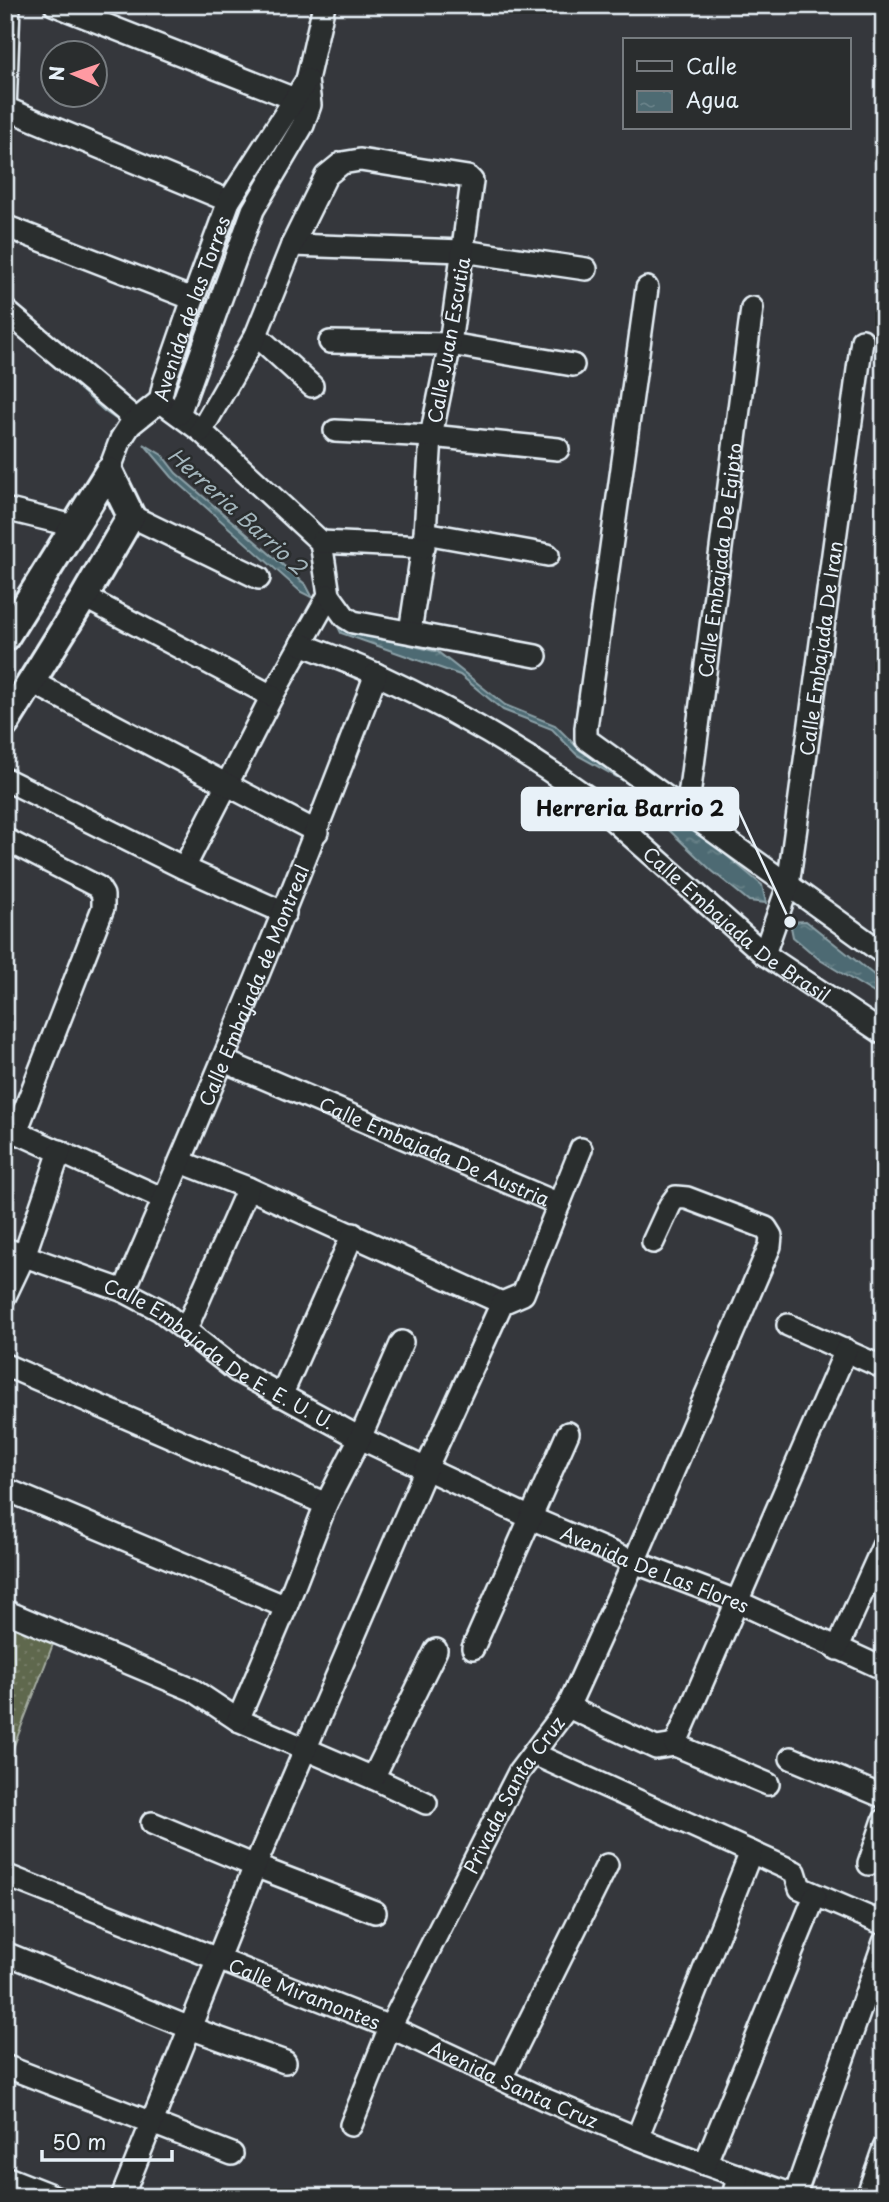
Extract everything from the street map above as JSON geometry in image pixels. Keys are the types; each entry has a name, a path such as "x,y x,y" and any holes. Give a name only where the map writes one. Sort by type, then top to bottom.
{"main road":[{"path":"5,724 131,516 109,471"},
{"name":"Avenida de las Torres","path":"5,638 13,609 74,526 109,471"}],"street":[{"path":"9,5 5,109 229,201"},
{"path":"55,5 302,102"},
{"path":"179,414 253,210 303,125 302,102 324,5"},
{"name":"Avenida de las Torres","path":"109,471 121,439 135,419 160,401 229,201 302,102"},
{"name":"Calle Juan Escutia","path":"292,246 326,176 342,163 359,160 468,177 472,181 450,344 432,436 424,540 410,632"},
{"path":"5,226 193,299"},
{"path":"201,431 256,335 292,246 463,251 586,269"},
{"path":"647,288 586,739 883,952"},
{"name":"Calle Embajada De Egipto","path":"687,812 751,307"},
{"path":"5,310 135,419"},
{"path":"256,335 312,386"},
{"name":"Calle Embajada De Iran","path":"764,954 788,886 862,340"},
{"path":"330,342 450,344 573,365"},
{"path":"160,401 201,431 321,542 424,540 548,555"},
{"path":"335,431 432,436 558,449"},
{"path":"5,509 74,526"},
{"path":"131,516 259,578"},
{"path":"184,868 272,696 324,605 321,542"},
{"path":"84,597 272,696"},
{"path":"324,605 353,622 536,656"},
{"name":"Calle Embajada De Brasil","path":"301,644 376,674 449,712 566,782 586,796 764,954 884,1034"},
{"name":"Calle Embajada de Montreal","path":"124,1291 285,913 376,674"},
{"path":"30,681 317,832"},
{"path":"5,779 184,868 285,913"},
{"path":"5,839 98,887 103,895 103,908 11,1129 164,1199"},
{"name":"Calle Embajada De Austria","path":"122,2197 255,1866 426,1469 502,1303 523,1294 559,1204 224,1061"},
{"path":"559,1204 581,1149"},
{"path":"5,1296 15,1253 60,1151"},
{"path":"181,1162 353,1234 502,1303"},
{"path":"186,1329 248,1188"},
{"name":"Privada Santa Cruz","path":"351,2125 390,2027 519,1772 568,1707 634,1562 770,1246 771,1236 766,1228 687,1198 676,1197 653,1242"},
{"path":"281,1396 353,1234"},
{"name":"Calle Embajada De E. E. U. U.","path":"15,1253 124,1291 160,1310 237,1371 360,1438 426,1469"},
{"path":"788,1325 884,1368"},
{"path":"237,1720 286,1607 326,1504 360,1438 402,1342"},
{"path":"675,1745 846,1350"},
{"path":"5,1365 326,1504"},
{"path":"473,1648 568,1433"},
{"name":"Avenida De Las Flores","path":"426,1469 634,1562 736,1601 884,1670"},
{"path":"5,1489 286,1607"},
{"path":"837,1649 884,1544"},
{"path":"5,1611 192,1690 237,1720 426,1803"},
{"path":"373,1778 436,1650"},
{"path":"568,1707 656,1748 675,1745 768,1784"},
{"path":"534,1754 794,1872 800,1888 884,1924"},
{"path":"790,1758 884,1797"},
{"path":"869,1864 884,1820"},
{"path":"152,1823 375,1912"},
{"path":"637,2137 751,1852"},
{"path":"501,2078 607,1865"},
{"name":"Calle Miramontes","path":"5,1875 390,2027"},
{"path":"705,2164 815,1896"},
{"path":"797,2196 884,1942"},
{"path":"5,1953 190,2028 285,2062"},
{"name":"Avenida Santa Cruz","path":"390,2027 544,2099 705,2164 797,2196"},
{"path":"5,2066 232,2154"},
{"path":"867,2197 884,2148"},
{"path":"733,2197 738,2175"},
{"path":"5,2177 56,2197"}],"green space":[{"path":"5,1608 58,1631 5,1769"}],"water":[{"path":"29,343 109,406 120,422 104,411"},
{"path":"144,444 162,455 176,473 306,585 313,598 301,592 172,477"},
{"path":"334,618 343,628 438,652 505,705 555,725 581,751 652,789 656,806 720,850 762,885 766,903 749,901 711,870 649,811 646,793 577,755 552,729 503,710 460,675 341,633"},
{"path":"806,921 884,983 884,999 820,960 793,937 790,922"}],"place":[{"name":"Herreria Barrio 2","path":"790,922"}]}
